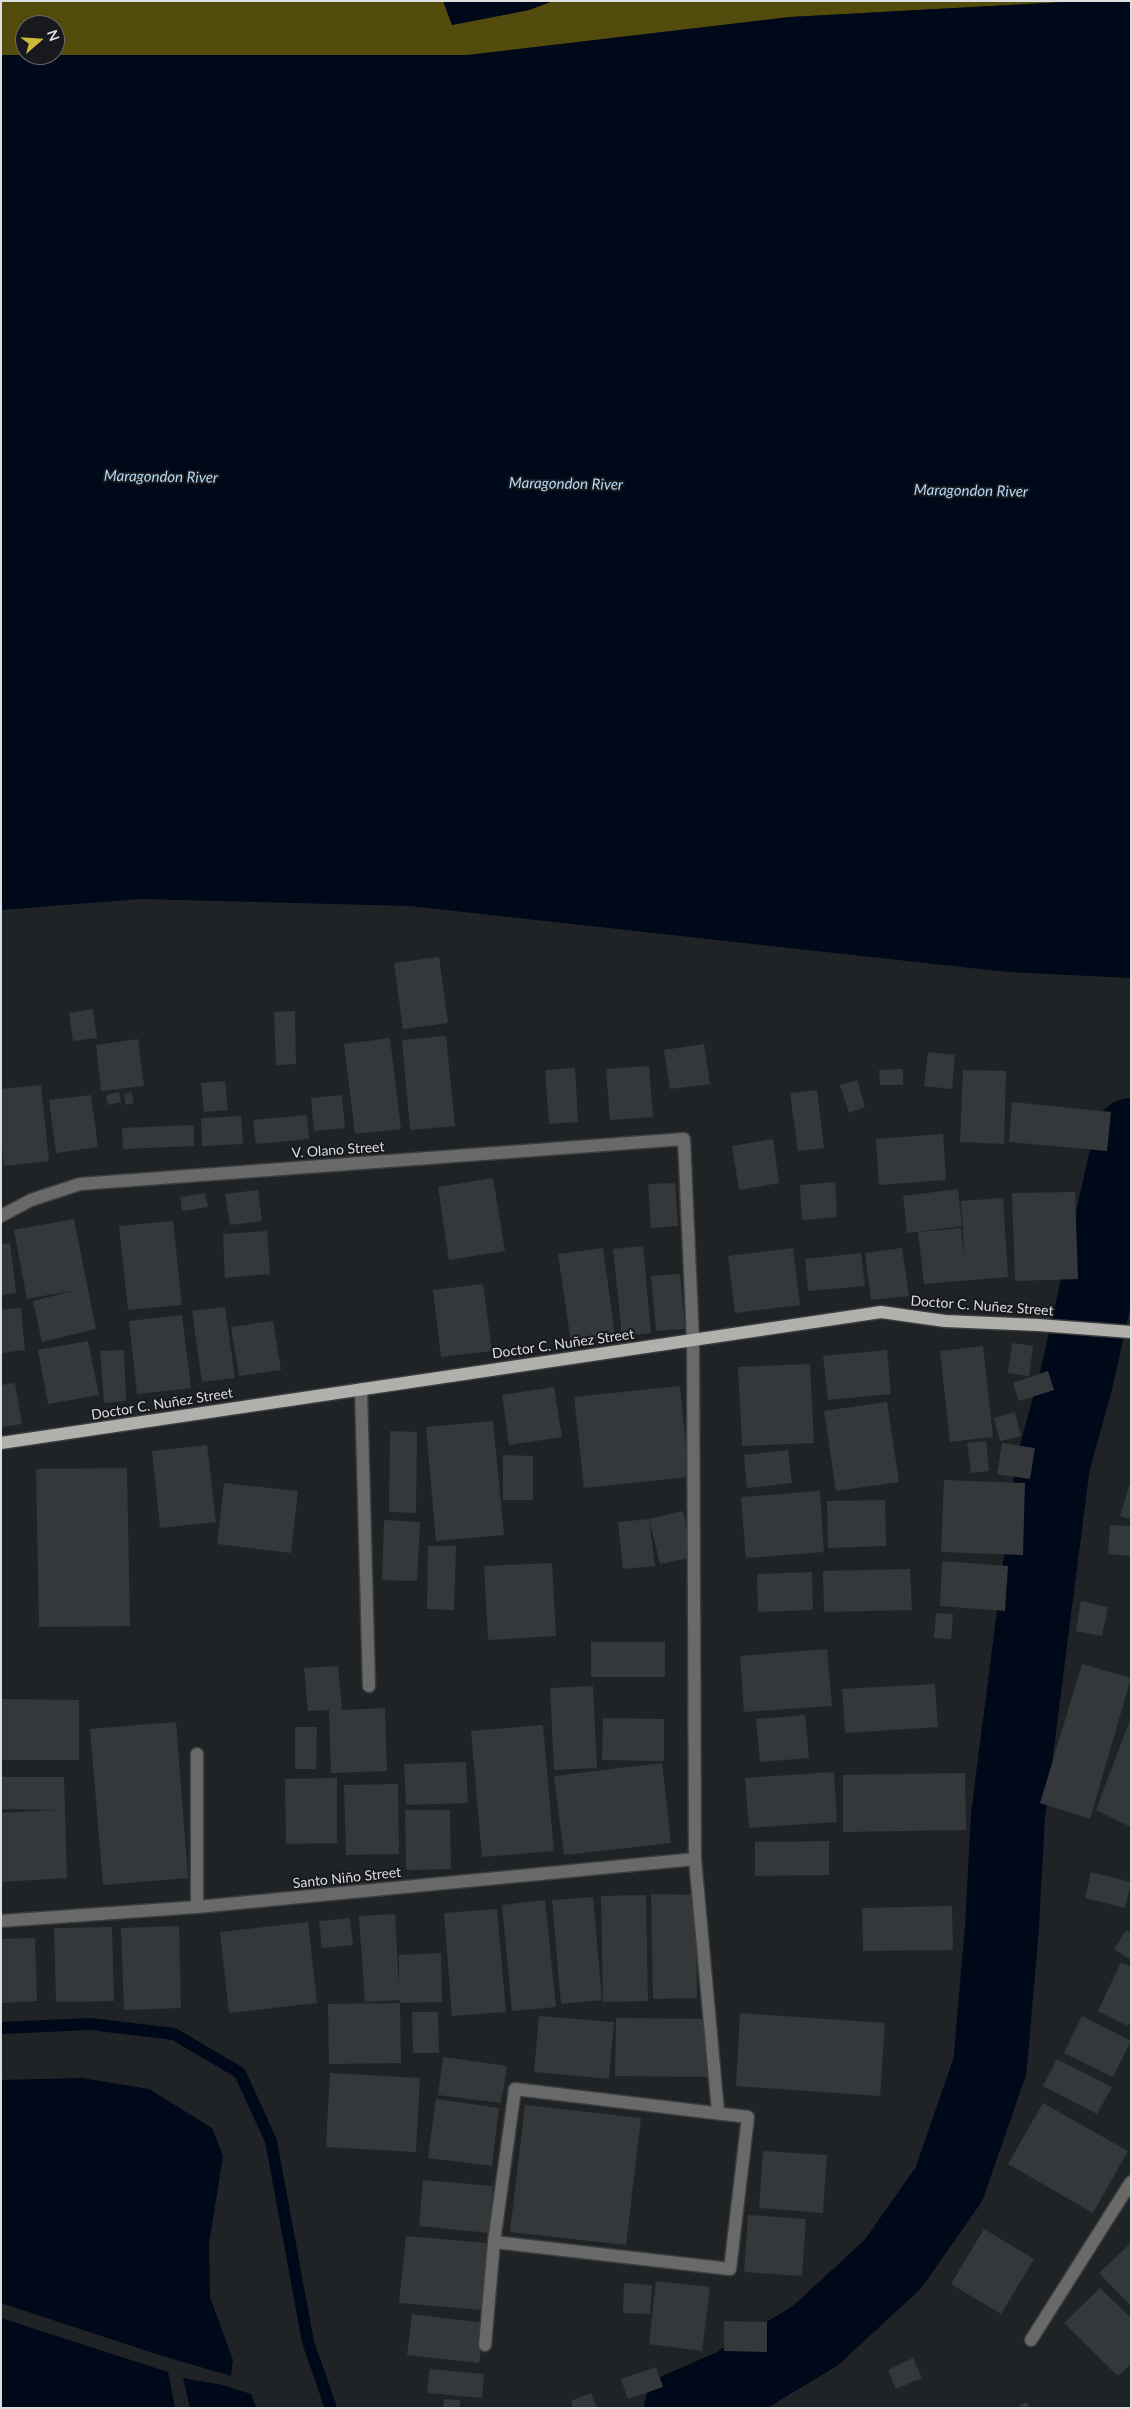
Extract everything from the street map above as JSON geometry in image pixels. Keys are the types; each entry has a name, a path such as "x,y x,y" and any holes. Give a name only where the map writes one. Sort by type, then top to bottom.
{"main road":[{"name":"Doctor C. Nuñez Street","path":"1,1443 881,1312 945,1322 1038,1325 1131,1332"}],"street":[{"name":"V. Olano Street","path":"1,1216 31,1200 80,1184 684,1139 693,1340"},
{"path":"693,1340 695,1859 718,2112"},
{"path":"361,1389 370,1686"},
{"path":"196,1754 197,1907"},
{"name":"Santo Niño Street","path":"1,1921 197,1907 695,1859"},
{"path":"485,2345 494,2242 515,2090 718,2112 748,2117 730,2269 494,2242"},
{"path":"1031,2340 1131,2182"}],"shaded area":[{"path":"1,1 443,1 452,25 529,10 553,1 1118,1 1065,2 790,17 468,55 357,57 65,55 65,15 15,15 15,55 1,55"}],"water":[{"path":"443,1 553,1 529,10 452,25"},
{"name":"Maragondon River","path":"1131,1 1131,978 1007,972 409,906 141,899 1,910 1,55 15,55 15,65 65,65 65,55 468,55 790,17 1065,2"},
{"path":"82,2078 149,2089 212,2128 223,2156 209,2244 210,2297 233,2360 231,2376 159,2355 1,2303 1,2080"},
{"path":"1,2318 168,2372 175,2408 1,2408"},
{"path":"183,2378 223,2385 251,2394 256,2408 190,2408"}],"building":[{"path":"439,957 448,1023 403,1029 394,963"},
{"path":"93,1009 97,1038 73,1041 69,1013"},
{"path":"295,1011 296,1064 276,1065 274,1012"},
{"path":"446,1036 455,1126 410,1130 402,1040"},
{"path":"390,1038 401,1129 355,1134 344,1044"},
{"path":"138,1039 144,1086 101,1091 96,1045"},
{"path":"704,1044 710,1084 670,1089 664,1050"},
{"path":"928,1052 955,1055 952,1089 924,1086"},
{"path":"649,1066 653,1117 610,1120 606,1069"},
{"path":"575,1068 578,1122 549,1124 545,1070"},
{"path":"903,1069 903,1085 880,1085 879,1070"},
{"path":"963,1070 1006,1071 1004,1144 960,1142"},
{"path":"857,1080 865,1107 849,1113 840,1085"},
{"path":"225,1081 228,1110 204,1112 201,1083"},
{"path":"41,1085 49,1161 4,1166 1,1138 1,1089"},
{"path":"817,1090 824,1148 798,1151 790,1093"},
{"path":"119,1092 121,1102 108,1105 106,1095"},
{"path":"131,1092 134,1103 126,1105 124,1094"},
{"path":"91,1095 98,1147 56,1153 49,1100"},
{"path":"342,1095 345,1128 314,1131 311,1098"},
{"path":"1012,1102 1111,1112 1107,1151 1009,1142"},
{"path":"307,1115 309,1139 256,1144 253,1120"},
{"path":"241,1116 243,1144 202,1146 201,1118"},
{"path":"194,1125 194,1146 123,1149 122,1128"},
{"path":"943,1134 946,1180 879,1185 876,1139"},
{"path":"773,1139 779,1183 739,1190 732,1146"},
{"path":"493,1178 505,1251 449,1260 438,1187"},
{"path":"835,1182 837,1217 802,1220 800,1185"},
{"path":"675,1183 678,1226 651,1228 648,1184"},
{"path":"958,1189 962,1226 907,1233 903,1196"},
{"path":"258,1190 262,1221 230,1225 225,1194"},
{"path":"1075,1192 1078,1279 1015,1281 1012,1193"},
{"path":"205,1193 208,1207 182,1211 180,1197"},
{"path":"1003,1198 1008,1277 924,1284 918,1232 961,1228 965,1262 961,1201"},
{"path":"74,1219 96,1329 42,1342 33,1301 76,1290 27,1299 14,1230"},
{"path":"173,1221 182,1305 128,1310 119,1226"},
{"path":"267,1231 270,1274 225,1278 223,1234"},
{"path":"10,1243 16,1293 1,1295 1,1244"},
{"path":"643,1246 651,1333 622,1336 613,1249"},
{"path":"603,1248 615,1336 571,1342 558,1254"},
{"path":"793,1248 800,1305 735,1313 728,1256"},
{"path":"902,1248 909,1296 871,1300 865,1253"},
{"path":"861,1253 865,1286 808,1291 805,1259"},
{"path":"680,1274 685,1329 656,1331 651,1276"},
{"path":"483,1284 492,1351 441,1357 433,1290"},
{"path":"225,1307 235,1378 202,1382 192,1311"},
{"path":"21,1308 25,1350 1,1353 1,1310"},
{"path":"182,1315 191,1388 137,1394 129,1321"},
{"path":"273,1321 281,1370 239,1376 231,1327"},
{"path":"88,1341 99,1395 48,1404 38,1350"},
{"path":"1012,1343 1033,1346 1029,1376 1008,1373"},
{"path":"983,1346 993,1437 950,1442 940,1351"},
{"path":"124,1350 126,1401 104,1403 100,1351"},
{"path":"887,1350 891,1394 828,1400 823,1356"},
{"path":"810,1364 814,1443 742,1446 738,1367"},
{"path":"1048,1371 1054,1390 1019,1401 1013,1383"},
{"path":"15,1383 22,1424 1,1427 1,1385"},
{"path":"680,1386 689,1477 584,1488 574,1397"},
{"path":"554,1387 562,1437 509,1445 502,1395"},
{"path":"887,1402 899,1482 836,1491 824,1411"},
{"path":"1015,1412 1021,1436 1000,1441 994,1418"},
{"path":"493,1421 504,1535 436,1541 426,1427"},
{"path":"390,1431 417,1432 416,1513 389,1512"},
{"path":"986,1441 989,1471 971,1473 967,1443"},
{"path":"1002,1443 1035,1448 1030,1479 997,1474"},
{"path":"207,1445 216,1522 160,1528 152,1451"},
{"path":"788,1450 792,1483 747,1488 744,1455"},
{"path":"503,1455 533,1456 533,1500 503,1500"},
{"path":"127,1468 130,1626 39,1627 36,1469"},
{"path":"944,1480 1025,1483 1023,1555 941,1552"},
{"path":"224,1483 298,1491 291,1553 217,1544"},
{"path":"1129,1486 1131,1486 1131,1519 1120,1516"},
{"path":"820,1491 824,1552 746,1558 741,1497"},
{"path":"885,1500 886,1546 828,1548 827,1501"},
{"path":"683,1511 693,1557 660,1564 649,1519"},
{"path":"649,1519 655,1566 623,1569 618,1522"},
{"path":"384,1520 420,1522 417,1581 382,1580"},
{"path":"1110,1525 1131,1526 1131,1556 1108,1554"},
{"path":"428,1546 456,1546 454,1610 427,1609"},
{"path":"942,1561 1008,1566 1005,1611 940,1606"},
{"path":"552,1563 556,1636 488,1640 484,1566"},
{"path":"910,1569 912,1610 824,1612 823,1571"},
{"path":"812,1572 813,1610 758,1612 757,1574"},
{"path":"1081,1601 1108,1607 1102,1636 1076,1631"},
{"path":"936,1613 953,1614 951,1639 934,1638"},
{"path":"591,1642 665,1642 665,1677 591,1677"},
{"path":"827,1649 832,1706 744,1712 740,1656"},
{"path":"1082,1664 1131,1678 1090,1819 1040,1803"},
{"path":"338,1666 342,1710 385,1708 387,1771 331,1773 329,1710 308,1711 304,1668"},
{"path":"935,1684 938,1727 845,1733 842,1689"},
{"path":"593,1686 597,1768 554,1770 550,1688"},
{"path":"2,1699 79,1700 79,1760 2,1760"},
{"path":"805,1715 809,1758 760,1762 756,1719"},
{"path":"1131,1717 1131,1827 1096,1810"},
{"path":"603,1718 664,1719 664,1761 602,1760"},
{"path":"176,1722 188,1878 103,1885 90,1729"},
{"path":"543,1725 554,1851 482,1857 471,1731"},
{"path":"295,1727 317,1727 316,1769 295,1769"},
{"path":"466,1762 468,1803 406,1805 404,1764"},
{"path":"662,1763 671,1843 564,1855 554,1776"},
{"path":"834,1772 837,1822 749,1828 745,1778"},
{"path":"965,1773 966,1830 843,1832 843,1775"},
{"path":"1,1777 64,1777 67,1878 1,1882 1,1813 57,1810 1,1809"},
{"path":"337,1778 337,1843 286,1844 285,1779"},
{"path":"398,1784 399,1854 346,1855 344,1785"},
{"path":"405,1810 450,1810 451,1869 406,1870"},
{"path":"829,1841 829,1875 755,1876 755,1842"},
{"path":"1091,1872 1131,1882 1125,1908 1085,1898"},
{"path":"651,1894 696,1895 697,1998 653,1999"},
{"path":"646,1895 648,2001 603,2002 601,1896"},
{"path":"593,1897 602,2000 561,2004 552,1900"},
{"path":"545,1900 556,2007 512,2011 502,1905"},
{"path":"952,1906 953,1950 863,1951 862,1908"},
{"path":"497,1909 506,2012 452,2016 444,1913"},
{"path":"395,1914 399,1989 399,1955 441,1953 442,2002 400,2003 400,2000 365,2002 359,1916"},
{"path":"350,1918 353,1945 322,1948 319,1921"},
{"path":"308,1922 317,2003 229,2013 220,1932"},
{"path":"179,1926 181,2008 124,2010 121,1928"},
{"path":"112,1927 114,2001 56,2002 54,1928"},
{"path":"1126,1930 1131,1933 1131,1960 1114,1949"},
{"path":"35,1938 37,2001 1,2003 1,1939"},
{"path":"1121,1962 1131,1967 1131,2021 1128,2026 1098,2011"},
{"path":"400,2003 401,2063 329,2064 328,2004"},
{"path":"412,2012 438,2012 439,2053 413,2053"},
{"path":"740,2013 885,2023 880,2096 736,2086"},
{"path":"539,2016 614,2022 609,2079 534,2072"},
{"path":"1082,2016 1131,2041 1113,2077 1064,2053"},
{"path":"616,2018 709,2019 708,2077 615,2076"},
{"path":"443,2057 507,2066 501,2103 438,2095"},
{"path":"1057,2059 1112,2087 1097,2114 1043,2086"},
{"path":"330,2073 420,2078 416,2152 326,2147"},
{"path":"436,2099 499,2108 492,2166 428,2158"},
{"path":"1043,2103 1128,2151 1093,2213 1008,2164"},
{"path":"525,2105 641,2118 626,2245 510,2232"},
{"path":"763,2151 827,2155 823,2213 759,2208"},
{"path":"423,2180 493,2186 489,2233 419,2226"},
{"path":"748,2215 806,2219 802,2276 744,2272"},
{"path":"984,2229 1034,2259 1001,2314 951,2284"},
{"path":"406,2236 487,2243 482,2310 399,2303"},
{"path":"1131,2243 1131,2306 1099,2273"},
{"path":"656,2281 710,2287 702,2351 649,2344"},
{"path":"624,2283 652,2285 650,2314 623,2313"},
{"path":"1100,2288 1131,2318 1131,2364 1118,2376 1064,2323"},
{"path":"412,2314 484,2323 479,2363 407,2355"},
{"path":"724,2321 767,2322 767,2352 724,2351"},
{"path":"913,2358 922,2378 896,2389 888,2370"},
{"path":"656,2367 663,2387 628,2399 621,2379"},
{"path":"430,2369 484,2374 482,2398 427,2393"},
{"path":"591,2393 597,2408 573,2408 571,2401"},
{"path":"444,2399 460,2400 460,2408 443,2408"},
{"path":"1026,2402 1030,2408 1017,2408"}],"waterway":[{"path":"681,2408 732,2386 815,2336 893,2264 949,2184 990,2066 1002,1927 1008,1816 1053,1464 1076,1381 1131,1135"},
{"path":"1,2028 90,2024 174,2034 240,2073 271,2141 308,2342 331,2408"}]}
